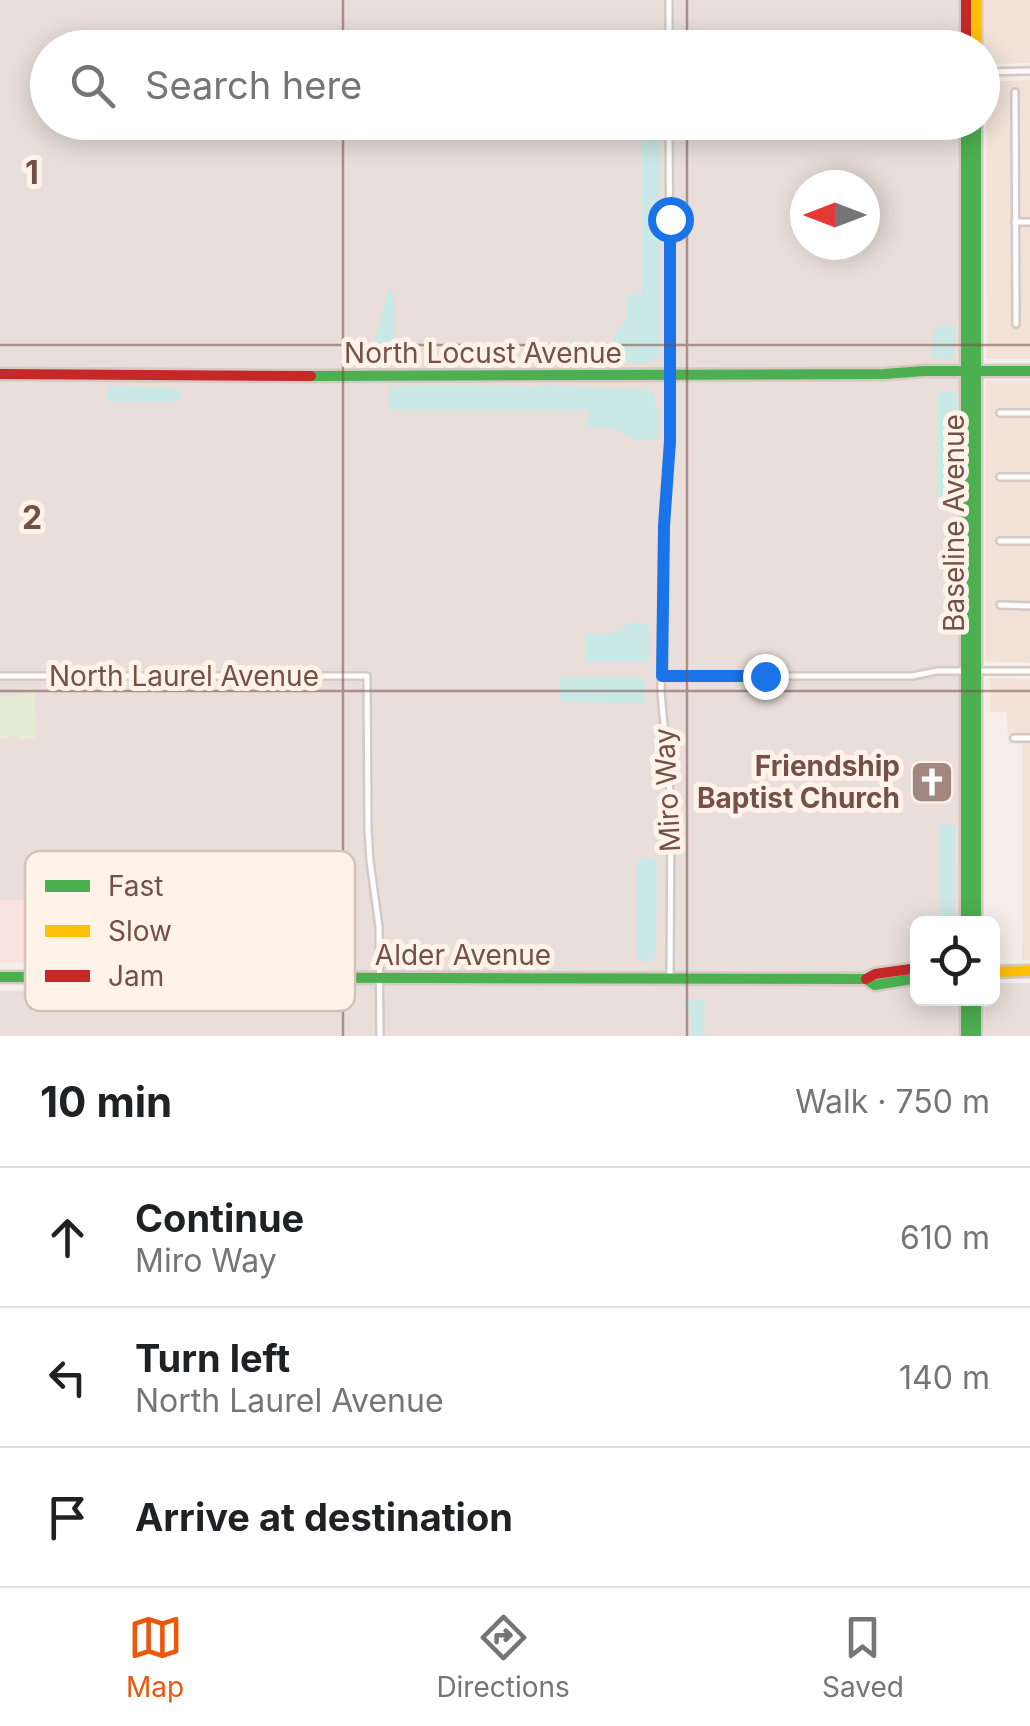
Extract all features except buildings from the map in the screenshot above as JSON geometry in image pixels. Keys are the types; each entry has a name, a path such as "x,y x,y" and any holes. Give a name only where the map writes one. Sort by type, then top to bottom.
{"main road":[{"path":"966,0 966,30"},
{"path":"976,0 976,30"},
{"path":"966,140 972,371"},
{"name":"Baseline Avenue","path":"976,140 972,671 976,916"},
{"name":"North Locust Avenue","path":"0,374 440,377 1030,370"},
{"path":"966,916 972,671"},
{"name":"Alder Avenue","path":"866,979 910,969"},
{"path":"1000,972 1030,972"},
{"name":"Alder Avenue","path":"355,977 866,979 875,984 910,979"},
{"path":"966,1006 966,1036"},
{"path":"976,1006 976,1036"}],"street":[{"path":"669,0 669,30"},
{"path":"1000,72 1030,71"},
{"path":"1015,92 1016,324"},
{"name":"Miro Way","path":"669,140 670,441 664,526 662,676 671,804 670,978"},
{"path":"1015,222 1030,222"},
{"path":"1000,414 1030,413"},
{"path":"1000,477 1030,477"},
{"path":"1000,541 1030,541"},
{"path":"1000,605 1030,606"},
{"path":"662,676 900,676 937,671 1030,671"},
{"name":"North Laurel Avenue","path":"0,676 368,676 368,830 379,924 380,977"},
{"path":"1014,738 1030,738"},
{"path":"380,977 380,1036"}],"shaded area":[{"path":"0,0 959,0 959,30 30,30 30,140 959,140 962,916 910,916 910,1006 963,1006 963,1036 0,1036 0,991 25,991 25,1011 355,1011 355,851 25,851 25,900 0,900"},
{"path":"981,0 1030,0 1030,63 1000,64 1000,30 982,30"},
{"path":"1030,80 1030,359 987,359 986,140 1000,140 1000,81"},
{"path":"986,381 1030,381 1030,663 985,661"},
{"path":"990,678 1030,679 1030,960 1022,960 1022,744 1008,744 1007,712 990,712"},
{"path":"0,900 25,900 25,963 0,963"},
{"path":"1000,983 1030,983 1030,1036 984,1036 985,1006 1000,1006"}],"green space":[{"path":"34,693 37,739 0,739 0,697"}],"water":[{"path":"642,140 660,140 659,355 650,363 609,362 608,347 627,317 626,295 642,294"},
{"path":"388,290 394,290 395,353 372,353"},
{"path":"935,326 956,326 953,359 931,358"},
{"path":"538,385 648,390 655,395 658,406 658,439 638,441 612,428 587,427 587,410 390,410 389,386"},
{"path":"108,386 169,388 183,394 177,402 108,402"},
{"path":"938,391 958,392 958,501 938,501"},
{"path":"630,622 650,627 650,662 586,662 586,634 605,634 625,628"},
{"path":"559,678 645,678 645,703 566,702 560,697"},
{"path":"939,825 955,825 954,916 939,916"},
{"path":"638,858 655,859 657,866 656,953 650,962 638,960"},
{"path":"705,1000 704,1036 692,1035 692,1019 682,1001"}],"traffic: fast":[{"path":"966,140 966,916"},
{"path":"976,140 976,916"},
{"path":"311,376 1030,371"},
{"path":"0,977 25,977"},
{"path":"355,978 866,979 875,985 910,979"},
{"path":"966,1006 966,1036"},
{"path":"976,1006 976,1036"}],"traffic: slow":[{"path":"976,0 976,30"},
{"path":"1000,972 1030,971"}],"traffic: jam":[{"path":"966,0 966,30"},
{"path":"0,374 311,376"},
{"path":"866,979 910,969"}],"place":[{"name":"Friendship Baptist Church","path":"932,782"}],"route":[{"path":"670,219 670,441 664,526 662,676 765,676"}]}
